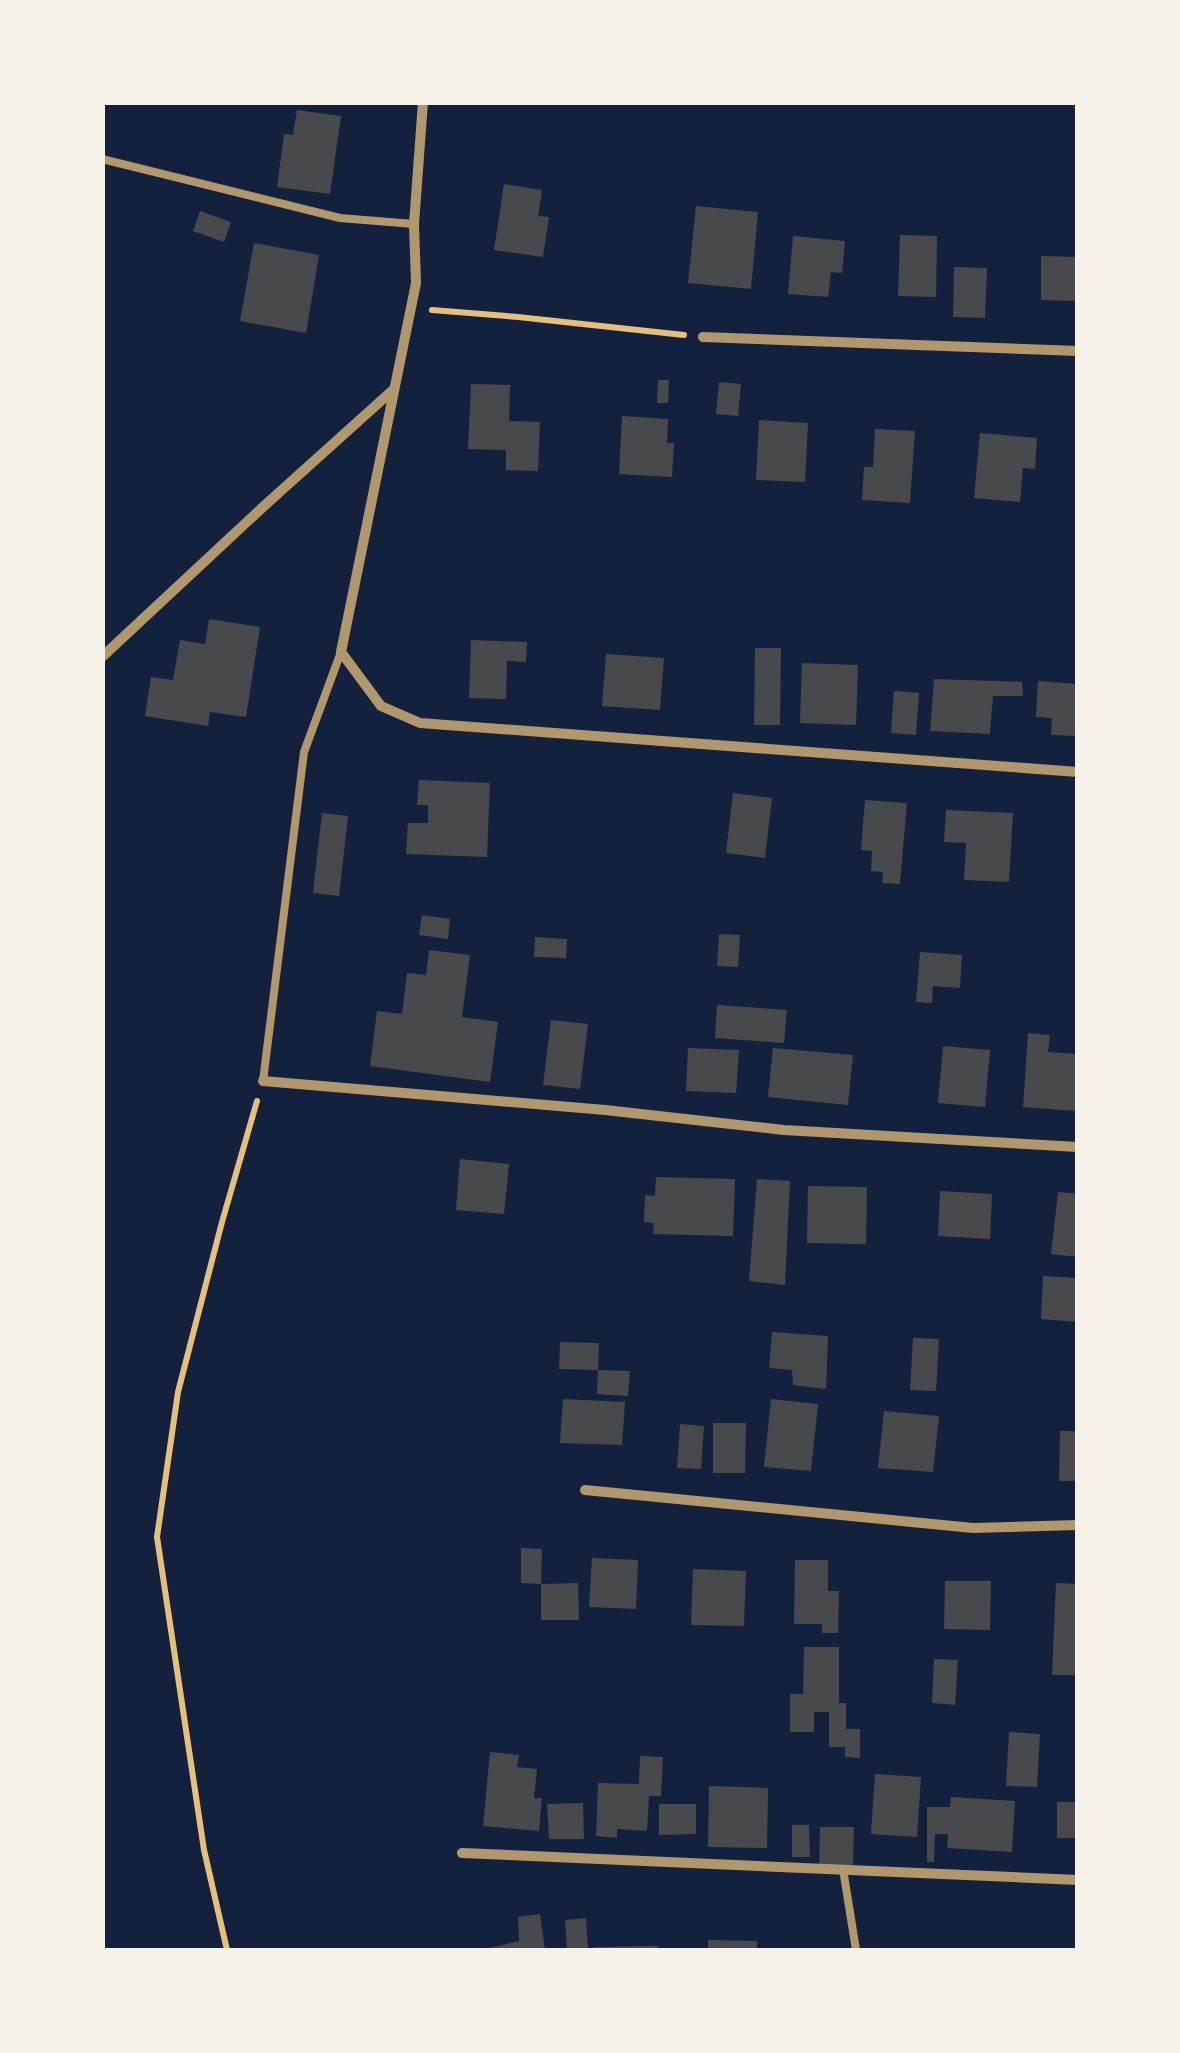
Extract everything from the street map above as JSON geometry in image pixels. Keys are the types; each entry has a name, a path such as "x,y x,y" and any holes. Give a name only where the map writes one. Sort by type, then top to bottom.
{"street":[{"path":"423,102 414,224 416,283 340,652 381,706 420,723 1078,772"},
{"path":"703,338 1078,352"},
{"path":"102,657 394,389"},
{"path":"263,1081 605,1110 784,1130 1078,1148"},
{"path":"585,1490 974,1528 1078,1525"},
{"path":"462,1853 1078,1880"}],"lane":[{"path":"102,160 340,218 414,224"},
{"path":"263,1081 304,752 340,652"},
{"path":"844,1869 856,1950"}],"path":[{"path":"411,308 703,338"},
{"path":"227,1950 204,1850 157,1536 178,1392 263,1081"}],"building":[{"path":"297,110 341,116 330,194 277,187 284,134 293,135"},
{"path":"504,184 542,190 538,216 549,217 543,257 494,250"},
{"path":"696,206 758,212 751,289 688,283"},
{"path":"200,211 231,222 224,242 193,231"},
{"path":"900,235 937,236 936,297 898,296"},
{"path":"793,236 845,241 842,273 831,272 828,297 788,294"},
{"path":"254,243 319,255 306,333 240,321"},
{"path":"1041,256 1078,257 1078,301 1041,300"},
{"path":"954,267 987,268 985,318 953,317"},
{"path":"658,380 669,380 668,403 657,403"},
{"path":"719,382 741,384 738,416 716,414"},
{"path":"471,384 510,385 509,421 540,422 538,471 506,470 506,450 468,449"},
{"path":"622,416 668,419 667,443 674,443 672,477 619,474"},
{"path":"759,420 808,423 805,482 756,480"},
{"path":"875,429 915,431 910,503 862,500 864,467 873,467"},
{"path":"980,433 1037,438 1035,469 1023,468 1020,502 974,498"},
{"path":"209,619 260,627 246,717 210,712 208,726 145,716 151,677 173,680 180,640 205,644"},
{"path":"471,640 527,642 526,662 507,661 506,699 469,698"},
{"path":"755,648 781,648 780,725 754,725"},
{"path":"606,654 664,658 660,710 602,706"},
{"path":"802,663 858,665 856,725 800,723"},
{"path":"934,679 1022,682 1023,696 993,696 990,734 930,731"},
{"path":"1038,681 1078,684 1078,736 1051,735 1052,718 1036,717"},
{"path":"894,691 919,693 916,735 891,733"},
{"path":"419,780 490,783 487,857 406,854 408,823 428,823 428,805 417,805"},
{"path":"733,793 772,798 765,858 726,853"},
{"path":"865,800 907,803 900,884 882,883 883,872 871,871 872,851 861,850"},
{"path":"946,810 1013,813 1009,882 964,880 966,843 944,842"},
{"path":"322,813 348,816 339,896 313,893"},
{"path":"422,915 450,919 448,939 419,935"},
{"path":"719,934 740,935 738,967 717,966"},
{"path":"535,937 567,939 566,958 534,957"},
{"path":"429,950 470,955 462,1017 498,1022 490,1082 370,1066 377,1011 402,1014 407,973 426,975"},
{"path":"920,952 962,955 960,988 933,986 932,1003 916,1002"},
{"path":"717,1005 787,1010 784,1043 715,1038"},
{"path":"551,1020 588,1024 580,1089 543,1085"},
{"path":"1028,1033 1050,1035 1048,1052 1078,1054 1076,1111 1023,1107"},
{"path":"943,1046 990,1050 985,1107 938,1103"},
{"path":"688,1048 739,1050 736,1093 686,1091"},
{"path":"773,1048 853,1055 848,1105 768,1097"},
{"path":"460,1159 509,1164 504,1214 456,1210"},
{"path":"656,1177 735,1179 733,1236 653,1234 654,1223 644,1222 645,1195 655,1196"},
{"path":"757,1179 790,1181 785,1285 749,1281"},
{"path":"808,1186 867,1187 866,1244 807,1243"},
{"path":"940,1191 992,1194 990,1239 938,1236"},
{"path":"1058,1192 1078,1194 1078,1257 1051,1254"},
{"path":"1043,1276 1078,1278 1078,1322 1041,1319"},
{"path":"772,1332 828,1336 826,1389 793,1385 792,1370 769,1368"},
{"path":"913,1338 939,1339 936,1391 910,1390"},
{"path":"560,1342 599,1343 598,1370 559,1369"},
{"path":"598,1370 630,1371 628,1396 597,1394"},
{"path":"563,1399 625,1402 622,1445 560,1443"},
{"path":"771,1399 818,1404 811,1471 764,1467"},
{"path":"884,1411 939,1416 933,1472 878,1468"},
{"path":"713,1423 746,1423 745,1473 713,1473"},
{"path":"680,1424 704,1426 701,1469 677,1468"},
{"path":"1060,1431 1078,1431 1078,1481 1059,1481"},
{"path":"521,1548 542,1549 541,1584 521,1583"},
{"path":"592,1558 638,1560 636,1609 589,1607"},
{"path":"795,1560 828,1560 828,1591 839,1591 838,1633 822,1633 822,1624 794,1624"},
{"path":"693,1569 746,1571 744,1626 691,1625"},
{"path":"945,1581 991,1581 990,1630 944,1629"},
{"path":"578,1583 579,1620 541,1620 541,1584"},
{"path":"1056,1583 1078,1584 1078,1675 1052,1675"},
{"path":"804,1647 839,1647 839,1703 846,1703 846,1729 860,1729 860,1758 845,1757 845,1747 829,1747 829,1712 814,1712 814,1732 790,1732 790,1694 803,1694"},
{"path":"934,1659 958,1660 955,1705 932,1703"},
{"path":"1009,1732 1040,1734 1037,1787 1006,1786"},
{"path":"490,1752 519,1755 517,1767 537,1769 534,1798 542,1798 539,1831 483,1826"},
{"path":"640,1756 663,1757 661,1796 649,1796 647,1831 617,1829 617,1838 596,1836 598,1783 639,1784"},
{"path":"875,1774 921,1777 917,1837 871,1834"},
{"path":"709,1786 768,1788 767,1848 708,1847"},
{"path":"951,1797 1015,1801 1012,1852 947,1848 948,1834 935,1834 934,1862 927,1862 927,1807 950,1807"},
{"path":"1057,1802 1078,1802 1078,1838 1057,1838"},
{"path":"583,1803 584,1839 549,1839 547,1804"},
{"path":"659,1804 696,1804 696,1834 659,1835"},
{"path":"792,1825 809,1825 810,1857 792,1857"},
{"path":"820,1827 854,1827 853,1866 819,1865"},
{"path":"540,1914 545,1950 481,1950 519,1941 518,1917"},
{"path":"586,1918 588,1950 567,1950 565,1920"},
{"path":"708,1940 757,1941 757,1950 708,1950"},
{"path":"658,1946 658,1950 593,1950 593,1947"}]}
